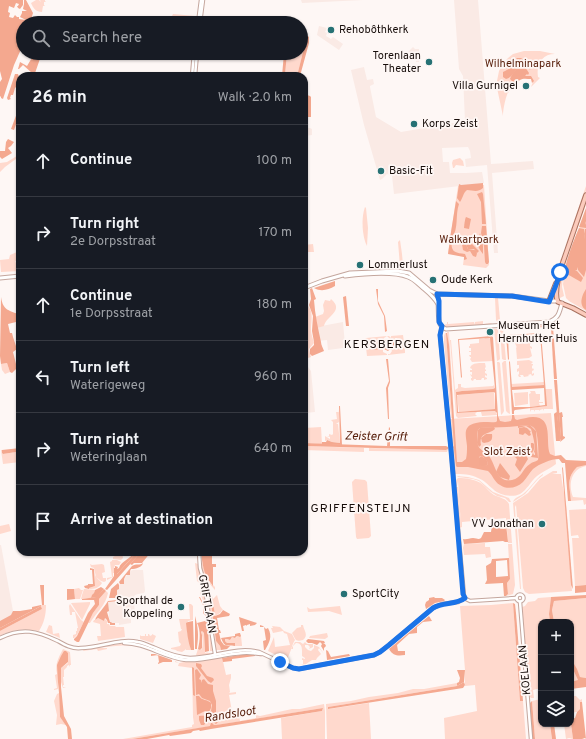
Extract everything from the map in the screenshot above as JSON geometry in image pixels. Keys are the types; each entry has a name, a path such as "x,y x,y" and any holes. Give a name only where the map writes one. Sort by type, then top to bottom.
{"main road":[{"path":"557,301 558,281 563,262 586,195"},
{"path":"308,286 355,272 398,271 406,272 412,275 429,290 437,294 494,295 520,297 549,302 557,301 586,316"},
{"path":"342,276 403,275 415,281 434,298 438,306"},
{"path":"0,278 16,276"},
{"path":"549,302 558,281"},
{"path":"437,294 439,301 439,322 445,329 549,322 557,317 562,303 559,298 558,281"}],"street":[{"path":"200,16 202,0"},
{"path":"193,72 195,60"},
{"path":"195,72 196,60"},
{"path":"442,326 440,335 463,594 468,601 516,598 519,594 522,595 524,599 520,602 517,601 516,598"},
{"path":"440,335 445,329"},
{"name":"GRIFTLAAN","path":"199,556 200,568 206,585 215,656"},
{"path":"0,638 18,632 30,631 78,648 117,643 137,644 171,657 186,660 245,653 262,654 297,669 374,655 389,645 433,608 442,604 458,602 465,598"},
{"name":"KOELAAN","path":"520,602 531,739"}],"shaded area":[{"path":"0,0 23,0 23,5 20,9 17,6 19,4 16,3 14,8 9,6 9,17 13,18 15,15 16,16 16,60 3,99 1,96 0,97 0,82 2,79 0,71"},
{"path":"24,0 26,0 33,13 32,16 20,16 22,11 27,11 23,9"},
{"path":"301,0 363,0 302,3"},
{"path":"454,0 478,0 491,164 533,161 534,169 492,173 498,253 494,253 487,165 466,167 465,159 471,158 468,147 442,148 443,162 449,162 450,173 482,172 484,183 394,194 392,176 387,174 380,180 364,125 351,70 364,67 367,80 373,79 374,84 370,87 376,117 401,132 465,121 463,76 459,69"},
{"path":"319,26 327,28 325,32 327,33 326,36 331,39 333,37 343,44 339,50 317,35"},
{"path":"413,47 415,49 419,49 419,62 416,62 416,59 408,58 405,55"},
{"path":"517,58 521,58 530,64 531,67 521,64 511,77 506,79 503,77 503,72 512,67"},
{"path":"31,60 40,60 35,72 31,72 23,65 18,69 20,62 27,66"},
{"path":"283,60 286,60 285,72 282,72"},
{"path":"301,60 304,60 301,72 298,72"},
{"path":"522,64 531,67 530,70 529,68 525,67 529,73 525,76 531,76 534,81 532,83 531,79 521,79 514,85 513,88 511,88 508,93 510,87 509,84 513,82 510,79 513,73"},
{"path":"16,74 16,87 13,95 11,95 11,99 8,100 7,98"},
{"path":"308,95 311,97 311,117 308,117"},
{"path":"16,116 14,130 11,129"},
{"path":"308,128 312,129 312,135 308,136"},
{"path":"8,139 14,142 8,148 12,153 2,159 0,157 0,151 5,151 6,142"},
{"path":"483,183 483,188 479,190 467,190 460,202 457,198 459,184"},
{"path":"482,192 486,224 482,224 481,202 477,194"},
{"path":"456,201 459,204 456,226 452,238 450,238"},
{"path":"586,208 586,228 579,227"},
{"path":"466,217 471,219 469,229 464,228"},
{"path":"482,226 486,226 488,264 485,262 481,233"},
{"path":"579,228 584,229 584,234 586,229 586,270 584,277 578,270 578,267 577,270 575,270 583,278 581,282 565,274 566,265"},
{"path":"480,233 483,246 483,254 478,244"},
{"path":"464,239 469,241 479,251 477,253 474,249 468,249"},
{"path":"450,240 452,240 452,247 454,251 465,254 467,259 464,260 464,257 448,254"},
{"path":"464,242 468,249 476,251 476,257 473,256 470,251 467,252 463,250 462,244"},
{"path":"335,281 335,286 327,289 319,290 314,288"},
{"path":"312,288 316,299 314,300 316,316 321,344 324,351 312,356 310,354 310,349 314,345 312,331 313,316 309,305 311,299 310,289"},
{"path":"376,289 378,289 378,301 385,316 387,331 385,332 384,316 378,304"},
{"path":"586,289 586,310 581,303"},
{"path":"346,296 349,326 346,326 343,297"},
{"path":"1,297 5,308 16,313 16,322 8,324 10,333 12,333 16,346 16,350 13,352 16,369 12,373 10,372 7,363 1,364"},
{"path":"343,322 345,345 343,348 328,350 327,340 317,341 316,327"},
{"path":"547,325 548,328 511,329 511,327"},
{"path":"551,327 553,327 557,379 554,379"},
{"path":"446,333 449,345 457,462 462,462 466,459 466,432 469,426 479,422 497,421 497,413 495,411 457,413 456,392 495,388 490,338 459,340 461,378 458,339 491,336 493,337 498,416 500,421 511,421 512,415 514,415 515,419 517,420 531,417 540,418 544,421 548,431 550,454 555,456 561,455 566,460 586,461 586,463 562,463 559,459 549,461 538,465 533,469 521,484 512,488 503,487 498,484 488,471 468,467 457,467 454,446","holes":["494,392 495,409 458,412 457,395","530,425 536,430 538,441 538,460 531,463 518,477 512,480 503,479 500,476 489,456 480,448 477,442 478,430 480,428","480,456 484,457 488,463 487,465 479,465"]},
{"path":"541,333 547,406 515,410 514,414 512,414 509,361 512,387 544,385 540,334 508,336 508,360 506,335","holes":["544,388 545,405 514,407 512,390"]},
{"path":"398,340 399,348 390,349 388,351 384,349 372,350 371,342"},
{"path":"386,359 388,359 390,382 388,388 389,419 386,388 389,381"},
{"path":"308,367 311,371 315,412 308,413"},
{"path":"554,380 557,380 560,441 559,439"},
{"path":"339,406 342,445 322,444 322,442 326,442 327,440 340,443"},
{"path":"557,412 560,441 556,441 554,414"},
{"path":"562,412 563,436 565,438 560,442 559,413"},
{"path":"530,425 536,431 538,458 531,457 533,453 535,455 535,447 531,429 526,426 518,428 518,426"},
{"path":"389,427 390,446 446,446 448,449 308,446 308,443 387,446"},
{"path":"494,427 495,429 485,434 481,438 481,445 479,447 477,443 478,430 480,428"},
{"path":"524,427 531,432 531,435 529,436 525,433 523,435 519,434 519,428"},
{"path":"486,434 492,434 492,438 489,442 484,443 482,442 481,438"},
{"path":"531,443 534,444 534,449 530,454 528,455 522,452 520,449 522,445 522,450 528,449 529,451 531,448"},
{"path":"16,448 16,452 3,454 2,450"},
{"path":"520,451 528,459 520,472 515,465 517,459 513,455 514,453"},
{"path":"481,456 486,459 488,463 483,467 479,466 479,458"},
{"path":"500,463 510,476 509,480 500,477 496,472"},
{"path":"565,463 586,463 586,465 577,467 571,475 571,501 568,501"},
{"path":"562,467 563,468 573,589 571,585"},
{"path":"506,524 508,542 503,541 464,544 463,539 479,539 484,532 491,532 492,525"},
{"path":"0,545 15,622 0,630"},
{"path":"131,556 133,556 117,574 115,574 115,566 118,567 117,569"},
{"path":"133,556 137,556 107,590 105,589 114,576 114,568 115,574 117,574"},
{"path":"137,556 148,556 142,563 130,564"},
{"path":"202,556 212,556 212,564 216,564 216,567 213,567 213,586 207,578"},
{"path":"509,558 510,579 507,583 508,594 506,596 504,596 503,583 485,584 487,580 486,566 491,563 492,559","holes":["507,560 508,576 496,577 496,561"]},
{"path":"143,563 138,568 131,569 130,575 126,575 124,579 124,584 120,584 119,582 132,566"},
{"path":"90,568 94,569 95,586 89,589 85,588 84,586 93,584 92,570 90,570"},
{"path":"143,570 144,593 135,595 134,597 117,598 117,589 120,584 124,584 124,579 130,571"},
{"path":"118,583 119,589 117,590 117,598 109,598 111,589"},
{"path":"40,585 44,585 44,605 42,605"},
{"path":"586,585 586,592 575,593 575,586"},
{"path":"101,587 104,589 97,597 91,598 95,590"},
{"path":"67,589 74,589 75,599 67,600"},
{"path":"104,589 106,591 99,599 99,605 93,613 79,642 77,642 74,639 77,636 88,613 95,604 94,600 82,599 96,597"},
{"path":"586,595 586,598 554,601 552,610 554,619 550,619 549,614 551,597"},
{"path":"210,596 212,596 215,616 220,614 223,610 230,614 229,616 217,618 221,633 219,633 221,641 224,645 230,646 227,649 221,650 216,641"},
{"path":"199,597 205,607 208,624 209,651 205,652 204,633 202,631 202,648 200,650 198,649 200,636 197,623 205,621 206,616 203,613 203,605"},
{"path":"434,597 445,600 435,603 426,609 426,602 429,598"},
{"path":"118,600 108,602 109,611 107,612 110,622 115,623 115,625 110,625 105,618 104,621 98,618 95,620 108,601"},
{"path":"134,600 135,616 131,616 131,623 119,625 119,623 110,622 108,601"},
{"path":"513,603 515,604 516,613 523,701 520,701"},
{"path":"41,605 0,628 0,621 11,615 13,611 32,609 32,607"},
{"path":"41,606 42,609 0,631 0,628"},
{"path":"195,616 198,631 197,649 195,649"},
{"path":"429,616 432,621 423,622 417,627 417,633 409,634 397,645 398,651 405,651 405,655 392,653 389,649"},
{"path":"239,617 257,623 255,625 250,626 250,624 243,626 244,631 242,631"},
{"path":"193,621 194,650 191,650 186,623"},
{"path":"264,627 266,629 268,628 270,634 269,642 265,650 263,641 266,640"},
{"path":"240,633 240,637 232,637 230,640 225,639 227,643 235,643 235,646 226,645 223,643 221,638 235,636 235,634"},
{"path":"308,639 324,641 325,643 323,644 326,646 324,651 320,642 317,645 308,643 306,641"},
{"path":"326,650 331,657 349,654 350,656 327,660"},
{"path":"64,651 68,653 68,662 61,668 61,687 64,716 71,729 72,739 68,739 67,727 60,717 57,665"},
{"path":"245,654 255,656 232,659 232,661 223,662 222,658"},
{"path":"158,655 172,660 172,662 163,662 158,664"},
{"path":"196,663 201,664 201,668 207,676 213,678 214,680 211,683 196,666"},
{"path":"574,664 580,677 586,678 586,687 574,689 574,681 578,680 574,671"},
{"path":"192,667 194,668 195,696 193,695"},
{"path":"197,669 201,675 199,679 201,680 201,683 204,679 208,684 213,685 216,701 216,712 219,721 216,724 205,711 197,715 196,696 199,696 202,699 211,703 210,701 202,698 199,694 196,695 195,670"},
{"path":"457,670 465,670 464,682 457,686 460,678"},
{"path":"464,682 465,685 463,688 328,709 328,707 457,686"},
{"path":"532,701 535,739 532,739 529,704"},
{"path":"580,702 582,702 586,739 573,739 571,727 574,727 574,718 580,709"},
{"path":"323,708 322,711 193,731 191,733 147,739 132,739 210,726 211,723 216,725"},
{"path":"199,716 206,716 211,721 207,721 204,725 201,725"},
{"path":"550,727 554,727 556,739 552,739"}],"green space":[{"path":"36,0 41,2 40,0 45,0 46,2 44,2 45,6 43,6 42,12 36,10 31,3"},
{"path":"173,14 195,16 172,16"},
{"name":"Wilhelminapark","path":"524,51 540,51 555,54 550,54 543,58 538,68 538,77 540,78 531,87 533,82 530,78 526,77 518,79 514,82 509,89 506,98 503,116 497,88 499,71 502,65 513,54"},
{"path":"286,60 301,60 298,72 285,72"},
{"path":"16,156 16,159 0,172 0,163 7,162"},
{"path":"460,158 463,161 464,166 456,165 453,168 453,160"},
{"name":"Walkartpark","path":"484,185 489,265 486,268 463,265 464,257 448,253 458,186"},
{"path":"586,186 586,191 564,249"},
{"path":"586,198 586,205 562,272 566,255"},
{"path":"365,207 368,228 367,246 364,238 363,227"},
{"path":"586,209 586,311 566,298 563,284 565,270"},
{"path":"400,240 403,265 401,266 398,242"},
{"path":"313,244 314,252 308,252 308,245"},
{"path":"16,252 16,271 1,272 0,260 9,259 10,255"},
{"path":"562,256 559,271 557,270"},
{"path":"562,273 562,287 564,296 560,298 559,289"},
{"path":"495,298 498,298 500,320 498,323 496,320"},
{"path":"331,299 335,303 336,307 334,313 325,322 324,326 317,328 315,317 323,314 323,305 325,300 330,301"},
{"path":"308,306 311,312 311,332 314,343 309,349 311,357 308,358"},
{"path":"483,321 483,324 491,323 493,325 448,328 444,326 441,322 444,325 447,324 447,322 448,324 474,322 475,325 475,322"},
{"path":"503,328 506,360 502,359 500,330"},
{"path":"494,329 498,330 500,359 497,361"},
{"path":"447,332 449,332 454,418"},
{"path":"446,333 452,418 444,342"},
{"path":"403,335 405,353 388,355 392,351 391,349 399,348 397,338 395,338 395,341 390,341 387,336 391,338 391,336"},
{"path":"387,336 383,341 371,343 372,350 383,349 383,352 387,355 367,356 366,338"},
{"path":"479,339 491,339 493,361 472,362 469,355 471,355 471,352 469,352 471,351 471,348 469,348 470,344 479,343"},
{"path":"450,340 455,390 458,388 458,384 461,384 461,387 465,388 494,385 495,388 493,389 456,392 457,413 477,412 475,414 477,416 458,418 456,416"},
{"path":"527,341 526,343 531,343 530,346 532,349 530,348 532,356 529,358 517,359 516,347 517,348 515,343 518,342 518,344 520,344 521,342"},
{"path":"529,360 533,362 531,364 533,364 532,369 533,368 534,370 532,371 532,374 534,373 534,375 532,376 531,374 524,377 523,375 520,375 521,377 519,377 519,371 517,372 517,369 519,368 519,365 517,365 517,361"},
{"path":"506,361 510,414 506,411 502,363"},
{"path":"497,362 500,363 504,411 501,415"},
{"path":"7,363 10,372 5,374 2,370 1,364"},
{"path":"476,363 485,363 485,373 487,376 485,375 485,377 487,379 484,380 484,378 482,378 481,380 471,380 471,366"},
{"path":"544,382 544,385 512,388 511,384"},
{"path":"545,389 552,389 553,409 544,409 543,411 543,409 539,411 535,410 534,412 534,410 531,410 530,412 530,408 546,406"},
{"path":"530,391 535,391 536,394 540,394 539,402 543,403 539,403 540,406 530,407"},
{"path":"494,392 495,409 459,412 458,395"},
{"path":"528,392 528,404 515,406 514,393"},
{"path":"496,411 497,415 482,416 481,412"},
{"path":"336,412 339,412 339,422 336,424 338,424 340,443 327,440 325,441 325,436 330,439 330,437 327,436 329,436 329,434 333,434 333,422 331,420 337,419"},
{"name":"Slot Zeist","path":"551,413 556,464 537,476 520,494 510,496 502,494 475,477 466,474 453,474 448,419"},
{"path":"321,427 322,444 308,443 308,428"},
{"path":"308,446 364,448 364,452 308,450"},
{"path":"369,448 448,449 447,452 369,451"},
{"path":"1,450 3,454 16,452 16,462 3,464"},
{"path":"580,465 586,466 577,470 574,474 571,487 573,497 586,498 586,504 584,505 583,500 571,501 570,481 571,476"},
{"name":"VV Jonathan","path":"553,471 557,471 557,473 552,474 561,474 566,504 572,591 529,594 525,592 523,588 516,505 515,527 513,503 528,493 540,479"},
{"path":"543,474 525,494 513,502 516,498 526,492 538,478"},
{"path":"457,476 479,480 493,492 509,498 511,502 505,498 497,496 479,481"},
{"path":"458,478 470,479 479,482 492,494 505,499 508,502 512,543 508,543 506,518 462,522 462,527 459,528 456,487 458,487 461,527 458,481 456,486 456,480"},
{"path":"355,479 365,480 367,482 371,536 369,538 357,539 356,537 352,482"},
{"path":"586,509 586,585 575,586 572,538 579,538 578,535 571,536 569,510"},
{"path":"9,524 11,531 0,534 0,526"},
{"path":"515,528 517,528 521,589 520,589"},
{"path":"485,543 485,547 490,547 491,557 486,558 485,554 464,555 464,544"},
{"path":"508,544 512,544 515,585 513,594 506,596 508,594 507,583 510,579"},
{"path":"123,556 123,558 121,560 113,559 113,557"},
{"path":"112,560 121,562 119,565 115,565 113,577 107,580 107,578 112,577 110,562"},
{"path":"202,562 207,578 215,587 215,590 208,582 216,641 221,650 216,650"},
{"path":"195,563 198,564 204,584 213,651 210,651 207,610 200,593 200,583 197,581"},
{"path":"90,564 104,565 105,572 102,573 103,578 106,578 106,581 101,581 96,577 94,568 91,567"},
{"path":"95,575 102,583 97,588 89,589 95,586"},
{"path":"79,588 83,590 80,599 75,599 74,589"},
{"path":"84,589 95,590 91,598 81,599"},
{"path":"106,591 108,593 105,601 90,623 88,623 99,605 99,599"},
{"path":"217,595 220,606 223,610 215,616 212,600"},
{"path":"551,597 550,619 538,619 538,689 533,690 534,698 531,698 529,695 522,607 528,602 535,601 538,598"},
{"path":"586,598 586,678 580,677 574,665 574,619 554,619 552,610 554,601"},
{"path":"90,602 90,604 82,620 71,603"},
{"path":"513,603 520,701 523,701 526,739 445,739 444,718 477,711 475,685 465,686 460,606"},
{"path":"70,604 84,622 74,638 73,635 76,634 78,628 75,612 72,612 72,615 70,615"},
{"path":"189,604 191,604 193,606 193,620 188,621 187,627 191,650 185,649 182,652 171,648 180,646 181,644 179,642 178,632 182,629 179,619 190,619"},
{"path":"41,605 46,605 46,609 39,631 19,630 0,636 0,631 42,609"},
{"path":"340,606 342,615 329,611 308,612 307,607 310,609"},
{"path":"98,618 104,621 105,619 107,624 110,626 124,627 125,637 98,641 97,636 101,636 100,624 93,622"},
{"path":"49,625 52,626 53,634 59,633 60,638 46,632"},
{"path":"301,625 303,625 306,636 303,640 297,641 292,633 297,628 301,627"},
{"path":"272,626 280,627 284,631 292,634 295,640 286,660 268,651 274,637 275,647 290,645 287,634 283,631 273,633 271,628 273,628"},
{"path":"202,631 204,633 205,653 209,652 207,653 210,654 196,655 198,649 202,649"},
{"path":"327,633 328,637 325,639 309,638 310,636"},
{"path":"145,634 146,636 149,634 150,636 152,634 156,636 153,643 140,639 140,635 145,636"},
{"path":"237,636 241,636 242,646 235,646 235,643 227,643 224,640 230,640 232,637 236,638"},
{"path":"295,642 313,644 313,647 309,649 310,647 308,645 305,645 305,647 311,651 314,648 314,645 319,647 324,654 319,648 318,650 321,654 316,660 312,660 306,664 299,665 303,664 302,658 305,658 302,656 302,647 300,644 296,643 293,646 293,649 291,649"},
{"path":"120,644 133,644 141,647 120,646 98,648 107,649 98,651 97,649 83,651 84,649"},
{"path":"63,649 70,652 71,665 70,667 69,665 67,666 64,670 63,687 66,687 63,688 61,682 61,668 68,663 68,653 65,651 58,674 58,689 54,690 57,688 55,675 57,674 56,670 58,658"},
{"path":"241,653 252,653 260,655 262,657 252,654 242,654 222,657 226,675 231,674 229,693 236,692 236,694 229,695 233,717 239,716 240,721 256,718 256,715 260,716 324,704 325,739 282,739 281,718 322,711 323,708 132,739 123,739 192,727 194,724 192,668 178,666 179,663 184,662 175,660 176,659 193,660 210,658 210,660 212,659 211,658 222,658 221,656"},
{"path":"574,671 579,681 574,682"},
{"path":"457,683 457,686 328,707 329,709 369,703 371,739 327,739 326,704"},
{"path":"59,693 60,717 66,725 56,725 57,715 54,701"},
{"path":"574,696 576,696 580,700 582,699 582,702 580,702 580,709 574,713"},
{"path":"538,700 538,727 550,727 552,739 535,739 532,701"},
{"path":"564,727 571,727 573,739 566,739"}],"place":[{"name":"Rehobôthkerk","path":"331,30"},
{"name":"Torenlaan Theater","path":"429,62"},
{"name":"Villa Gurnigel","path":"526,86"},
{"name":"Korps Zeist","path":"414,124"},
{"name":"Basic-Fit","path":"381,171"},
{"name":"Lommerlust","path":"360,265"},
{"name":"Oude Kerk","path":"433,280"},
{"name":"Museum Het Hernhutter Huis","path":"490,332"},
{"name":"VV Jonathan","path":"542,524"},
{"name":"SportCity","path":"344,594"},
{"name":"Sporthal de Koppeling","path":"181,607"}],"district":[{"name":"KERSBERGEN","path":"387,345"},
{"name":"GRIFFENSTEIJN","path":"361,509"}],"route":[{"path":"280,662 299,669 374,655 389,645 433,608 442,604 462,601 465,598 463,594 462,569 459,551 440,335 442,326 439,322 439,301 437,294 512,296 549,302 558,281 560,272"}],"water label":[{"name":"Zeister Grift","path":"376,437"},
{"name":"Randsloot","path":"230,715"}]}
